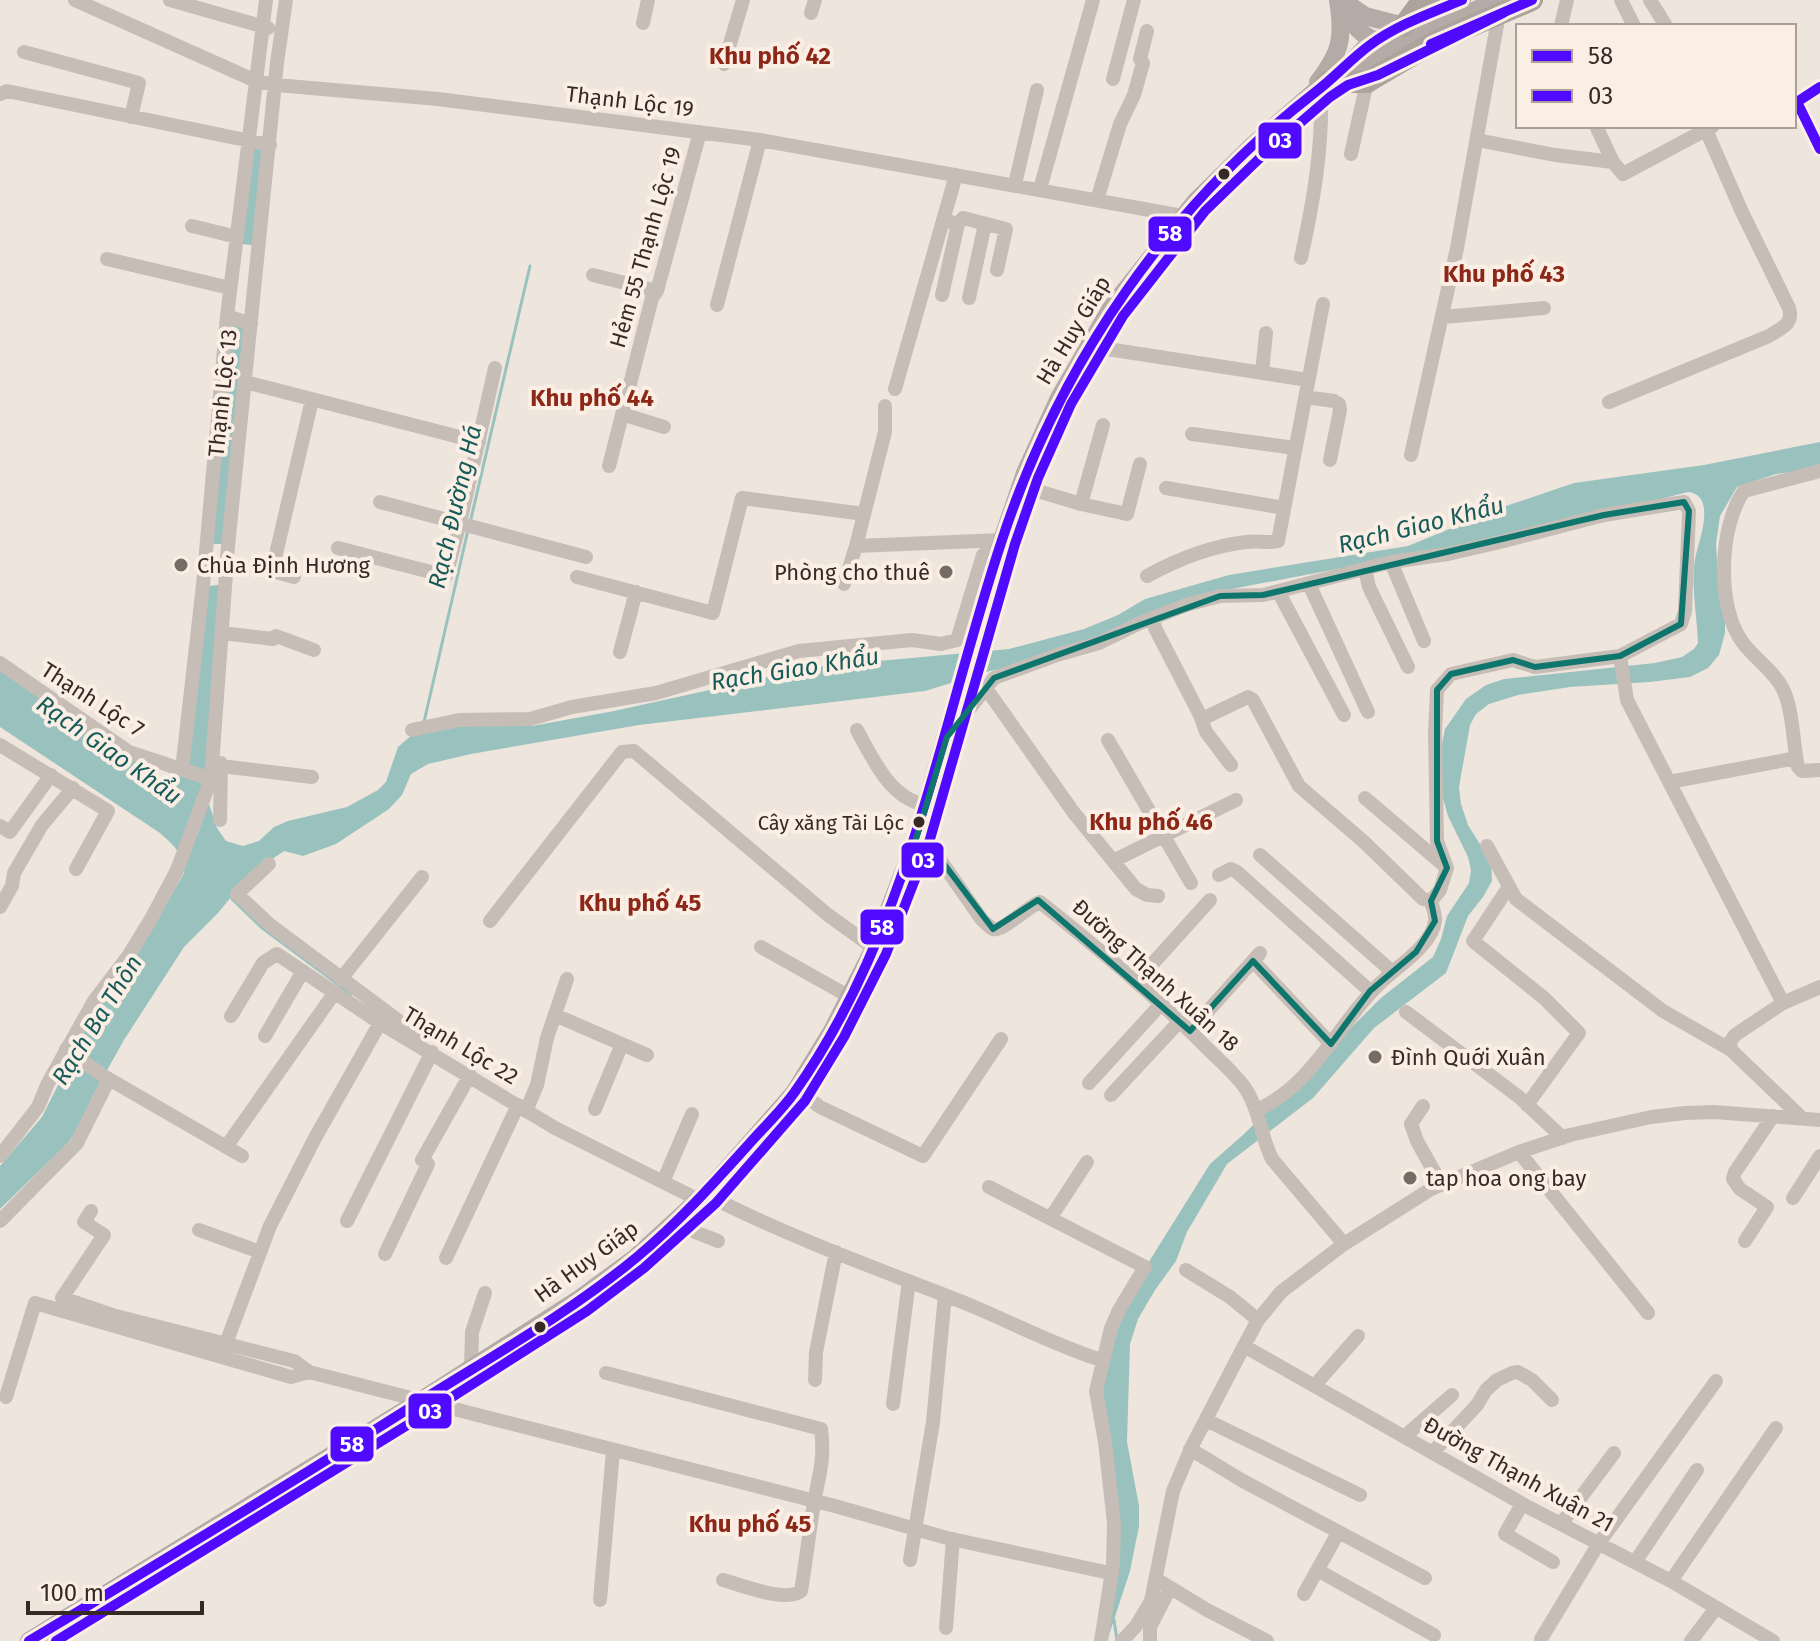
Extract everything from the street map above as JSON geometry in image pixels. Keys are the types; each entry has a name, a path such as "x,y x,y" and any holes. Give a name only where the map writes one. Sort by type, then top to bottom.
{"highway":[{"path":"1403,36 1417,8 1431,0"},
{"path":"1325,84 1367,82 1498,7 1532,0"}],"main road":[{"path":"1340,0 1403,36"},
{"path":"1340,0 1352,24 1376,41"},
{"name":"Hà Huy Giáp","path":"1325,84 1339,50 1342,32 1340,0"},
{"name":"Hà Huy Giáp","path":"1325,84 1372,62 1403,36 1458,7 1498,7"},
{"name":"Hà Huy Giáp","path":"29,1641 420,1401 579,1299 635,1258 699,1199 796,1089 850,997 874,948 915,842 1002,540 1021,486 1053,411 1088,346 1126,287 1183,216 1232,165 1364,49 1376,41 1403,36"}],"street":[{"path":"170,0 171,3 281,30"},
{"path":"182,770 230,288 266,0"},
{"name":"Thạnh Lộc 13","path":"68,1051 94,1001 129,955 177,870 209,784 245,382 286,0"},
{"path":"643,23 648,0"},
{"path":"724,64 743,0"},
{"path":"1040,189 1093,0"},
{"path":"1113,79 1134,0"},
{"path":"1561,24 1567,0"},
{"path":"1621,0 1633,24"},
{"path":"1650,0 1665,24"},
{"name":"Thạnh Lộc 19","path":"81,1 256,81 276,85 438,99 760,140 1183,216"},
{"path":"1411,455 1443,317 1477,140 1498,7"},
{"path":"1097,200 1120,124 1134,95 1143,63 1140,59 1147,31"},
{"path":"24,52 139,83 131,117"},
{"path":"1351,154 1367,82"},
{"path":"1301,258 1323,132 1325,84"},
{"path":"1015,184 1037,90"},
{"path":"0,94 7,91 270,145"},
{"path":"1597,128 1613,162 1623,174 1686,132 1710,128 1742,212 1791,316 1789,323 1769,336 1609,402"},
{"name":"Hẻm 55 Thạnh Lộc 19","path":"609,466 652,298 657,291 700,132"},
{"path":"717,305 760,140"},
{"path":"1477,140 1613,162"},
{"path":"895,389 956,175"},
{"path":"942,295 958,224 963,218 1006,229 997,270"},
{"path":"943,220 958,224"},
{"path":"969,298 985,224"},
{"path":"192,226 260,247"},
{"path":"107,259 230,288"},
{"path":"593,275 657,291"},
{"path":"1147,576 1169,564 1226,545 1278,541 1323,304"},
{"path":"1443,317 1544,308"},
{"path":"227,316 251,324"},
{"path":"1262,373 1266,333"},
{"path":"1088,346 1308,380"},
{"path":"338,548 446,576 469,526 479,442 495,368"},
{"path":"245,382 479,442"},
{"path":"1305,397 1339,404 1330,460"},
{"path":"294,577 272,571 312,400"},
{"path":"844,584 886,427 885,406"},
{"path":"622,414 664,427"},
{"path":"1081,504 1103,425"},
{"path":"1192,434 1295,448"},
{"path":"216,440 240,438"},
{"path":"1021,486 1127,514 1140,464"},
{"path":"1820,471 1744,491 1729,521 1724,549 1732,623 1743,644 1760,659 1769,674 1778,679 1785,693 1796,758 1802,771 1820,770"},
{"path":"1166,488 1284,508"},
{"path":"577,577 713,613 742,498 864,514"},
{"path":"380,502 586,557"},
{"path":"949,729 994,678 1099,643 1153,618 1220,596 1263,595 1391,562 1448,554 1604,515 1684,502 1689,511 1685,611 1681,624 1620,658 1535,667 1513,660 1451,674 1437,690 1437,841 1447,868 1440,890 1431,901"},
{"path":"856,546 1002,540"},
{"path":"412,730 459,720 530,719 572,707 656,693 799,651 912,640 949,643 957,640 983,555 1002,540"},
{"path":"1391,562 1424,641"},
{"path":"1365,569 1369,587 1408,667"},
{"path":"1309,584 1368,712"},
{"path":"1278,591 1344,715"},
{"path":"620,652 636,592"},
{"path":"1153,618 1155,628 1206,732 1231,765"},
{"path":"222,633 273,639 276,636 314,650"},
{"path":"1620,658 1627,700 1783,1003"},
{"name":"Thạnh Lộc 7","path":"0,663 129,752 182,770 209,784"},
{"path":"985,687 1074,813 1136,889 1158,896"},
{"path":"1200,715 1204,718 1248,697 1253,700 1299,786 1363,841 1423,899 1431,901"},
{"path":"216,712 221,718 220,820"},
{"path":"857,730 887,779 910,802 926,805"},
{"path":"1108,740 1191,883"},
{"path":"0,745 108,811 76,869"},
{"path":"490,921 622,752 634,751 807,897 874,948"},
{"path":"1669,782 1796,758"},
{"path":"221,766 312,777"},
{"path":"0,826 10,832 51,775"},
{"path":"0,907 12,886 14,873 42,825 73,788"},
{"path":"1365,798 1447,868"},
{"path":"1113,861 1236,800"},
{"name":"Đường Thạnh Xuân 18","path":"915,842 932,848 982,920 993,929 1000,929 1032,904 1040,902 1185,1026 1246,1088 1258,1113"},
{"path":"1487,846 1516,899 1663,1011 1731,1050 1802,1118"},
{"path":"1260,855 1388,968 1388,976"},
{"name":"Thạnh Lộc 22","path":"269,864 237,894 269,924 380,1023 470,1074 555,1128 699,1199 1101,1360"},
{"path":"1219,875 1231,869 1237,872 1370,991"},
{"path":"226,1147 338,986 422,877"},
{"path":"1508,888 1473,941 1544,998 1579,1033 1527,1105"},
{"path":"1136,982 1210,900"},
{"path":"1344,1244 1272,1159 1265,1145 1258,1113 1287,1092 1331,1044 1370,991 1416,952 1435,921 1431,901"},
{"path":"761,947 850,997"},
{"name":"Thạnh Lộc 22","path":"231,1016 263,963 277,954 303,971 338,986 467,1066 470,1074"},
{"path":"1111,1095 1256,957 1331,1044"},
{"path":"265,1036 303,971"},
{"path":"446,1258 522,1108 537,1085 547,1038 567,979"},
{"path":"1731,1050 1730,1042 1735,1035 1783,1003 1820,987"},
{"path":"1089,1083 1161,1004"},
{"path":"1406,1012 1527,1105 1563,1138"},
{"path":"555,1015 647,1055"},
{"path":"225,1346 270,1226 308,1150 380,1023"},
{"path":"796,1089 820,1107 923,1156 1001,1039"},
{"path":"595,1109 622,1044"},
{"path":"0,1156 38,1107 68,1051 106,1077 242,1156"},
{"path":"347,1221 432,1052"},
{"path":"385,1254 428,1164 422,1160 470,1074"},
{"path":"0,1221 77,1143 106,1077"},
{"path":"1423,1106 1411,1124 1441,1184"},
{"path":"1150,1641 1150,1627 1163,1584 1173,1491 1190,1449 1258,1320 1281,1292 1344,1244 1441,1184 1519,1152 1651,1117 1685,1113 1820,1120"},
{"path":"663,1182 692,1114"},
{"path":"1745,1241 1767,1207 1740,1189 1733,1179 1773,1116"},
{"path":"1519,1152 1648,1313"},
{"path":"1793,1198 1820,1156"},
{"path":"1051,1217 1087,1162"},
{"path":"989,1187 1145,1267 1119,1310 1101,1360 1096,1391 1114,1523 1113,1565 1101,1641"},
{"path":"699,1199 695,1232 718,1241"},
{"path":"91,1211 85,1223 104,1235 62,1298 225,1346 294,1361 309,1372 953,1539 1110,1573"},
{"path":"199,1230 260,1252"},
{"path":"815,1380 816,1352 836,1252"},
{"path":"1186,1270 1230,1297 1258,1320"},
{"path":"893,1404 909,1281"},
{"path":"471,1368 472,1332 485,1293"},
{"path":"910,1560 933,1422 945,1295"},
{"path":"6,1397 35,1303 291,1377 309,1372"},
{"path":"1315,1385 1358,1336"},
{"name":"Đường Thạnh Xuân 21","path":"1244,1346 1522,1504 1671,1581 1773,1641"},
{"path":"1433,1452 1477,1405 1486,1390 1512,1373 1518,1372 1532,1380 1552,1400"},
{"path":"606,1373 821,1429 821,1479 814,1501 801,1591 798,1595 762,1592 723,1580"},
{"path":"1541,1639 1599,1543 1716,1381"},
{"path":"1405,1436 1452,1395"},
{"path":"1206,1420 1360,1495"},
{"path":"1671,1581 1776,1428"},
{"path":"1190,1449 1338,1533 1425,1578"},
{"path":"600,1600 613,1451"},
{"path":"1561,1524 1614,1453"},
{"path":"1635,1562 1697,1470"},
{"path":"1522,1504 1505,1534 1553,1562"},
{"path":"1304,1594 1338,1533"},
{"path":"945,1635 953,1539"},
{"path":"1319,1571 1434,1635"},
{"path":"1122,1641 1136,1626 1163,1584"},
{"path":"1163,1584 1267,1641"},
{"path":"1691,1641 1716,1608"}],"highlighted area":[{"path":"1684,502 1689,511 1681,624 1620,656 1535,667 1513,660 1451,674 1437,690 1437,841 1447,868 1431,901 1435,921 1416,952 1370,991 1331,1044 1253,961 1190,1031 1038,900 993,929 932,848 915,842 947,737 994,678 1220,596 1263,595 1604,515"}],"water":[{"path":"254,147 264,149 253,245 241,244"},
{"path":"230,321 244,326 233,437 220,438"},
{"path":"219,440 233,440 223,544 210,544"},
{"path":"1820,442 1820,468 1776,474 1737,487 1720,516 1716,544 1718,576 1725,607 1725,633 1719,655 1708,668 1690,677 1570,687 1518,695 1489,704 1476,714 1470,725 1459,787 1468,825 1491,862 1492,881 1468,916 1446,973 1374,1028 1313,1098 1227,1164 1187,1232 1176,1261 1138,1319 1130,1344 1127,1442 1139,1506 1139,1526 1130,1571 1107,1641 1118,1558 1100,1405 1105,1350 1140,1276 1210,1164 1381,998 1433,957 1447,916 1469,883 1471,870 1448,816 1440,787 1439,758 1445,729 1466,699 1486,685 1504,679 1655,663 1682,657 1694,649 1698,643 1694,566 1704,516 1702,502 1695,494 1688,492 1448,553 1374,562 1200,595 1113,636 925,691 639,725 428,764 411,774 402,795 389,809 336,844 303,856 284,851 249,875 218,913 184,947 124,1040 92,1097 81,1125 66,1145 0,1209 0,1166 42,1117 92,1017 147,937 184,873 184,866 174,846 160,833 0,727 0,670 160,778 168,781 185,774 202,783 217,828 226,841 243,846 259,841 274,827 288,821 347,807 378,790 386,782 398,747 413,734 432,728 532,726 814,667 1009,649 1084,629 1118,615 1145,599 1229,575 1408,546 1500,508 1574,483 1704,465"},
{"path":"219,585 205,773 186,767 207,586"}],"waterway":[{"name":"Rạch Đường Há","path":"470,523 530,266"},
{"name":"Rạch Đường Há","path":"424,722 468,530"},
{"path":"232,899 261,927 351,994"},
{"path":"1114,1620 1117,1640"}],"transit line":[{"name":"58","path":"29,1641 314,1468 583,1298 667,1231 784,1106 834,1030 867,964 918,825 1002,540 1026,474 1055,410 1089,349 1126,291 1168,236 1214,184 1264,135 1380,38 1462,0"},
{"name":"58","path":"1431,44 1532,0"},
{"name":"03","path":"56,1641 587,1311 644,1268 716,1203 805,1101 844,1037 886,954 928,846 1015,544 1038,478 1071,404 1123,316 1205,211 1330,97 1348,85 1378,75 1503,13"},
{"name":"58","path":"1820,87 1797,102 1820,149"}],"place":[{"name":"Chùa Định Hương","path":"181,565"},
{"name":"Phòng cho thuê","path":"946,572"},
{"name":"Cây xăng Tài Lộc","path":"919,822"},
{"name":"Đình Quới Xuân","path":"1375,1057"},
{"name":"tap hoa ong bay","path":"1410,1178"}],"district":[{"name":"Khu phố 42","path":"770,56"},
{"name":"Khu phố 43","path":"1504,274"},
{"name":"Khu phố 44","path":"592,398"},
{"name":"Khu phố 46","path":"1151,822"},
{"name":"Khu phố 45","path":"640,903"},
{"name":"Khu phố 45","path":"750,1524"}],"water label":[{"name":"Rạch Giao Khẩu","path":"1421,525"},
{"name":"Rạch Giao Khẩu","path":"795,669"},
{"name":"Rạch Giao Khẩu","path":"109,750"},
{"name":"Rạch Ba Thôn","path":"97,1020"}]}
